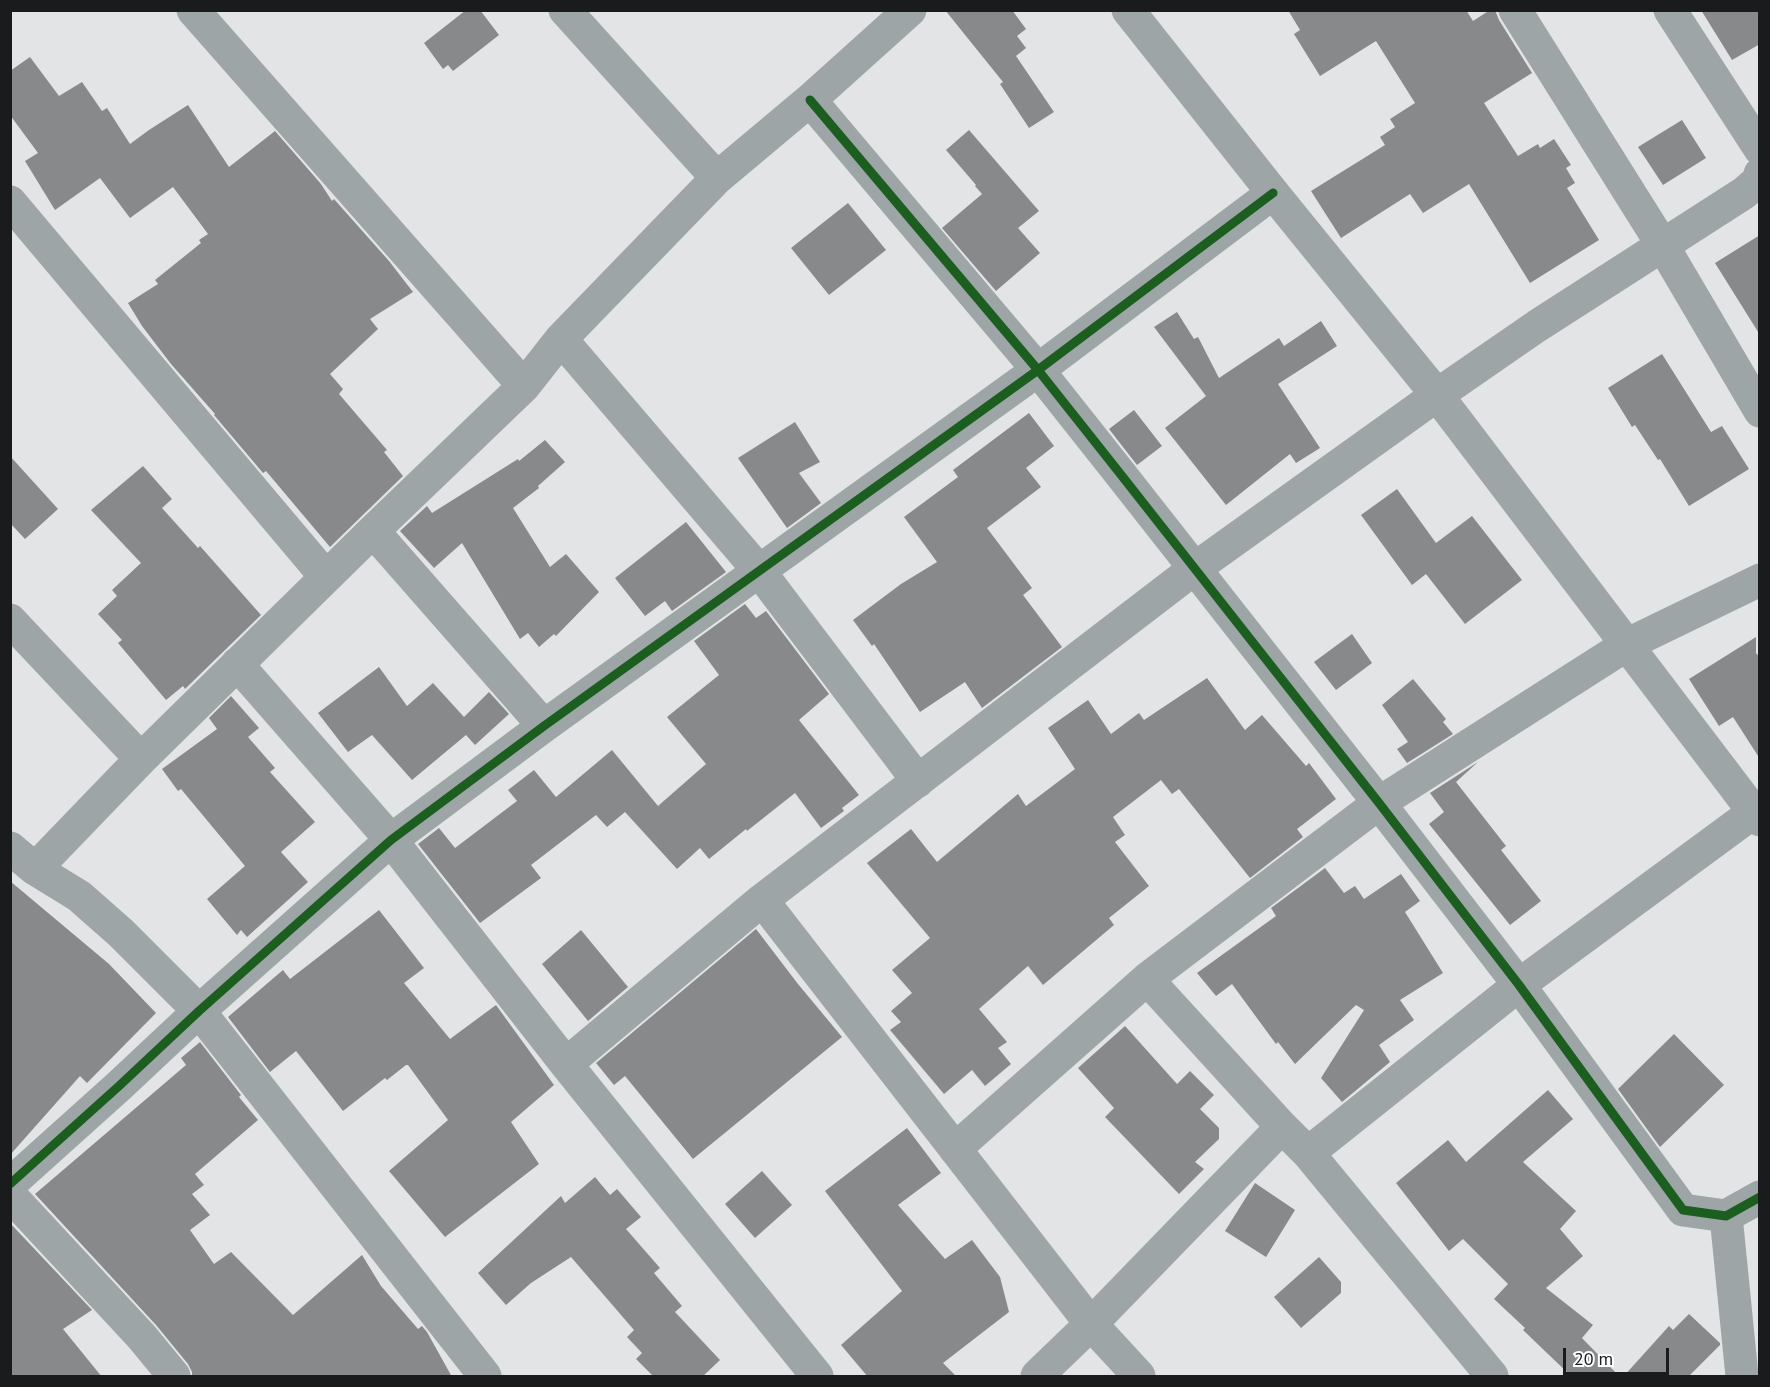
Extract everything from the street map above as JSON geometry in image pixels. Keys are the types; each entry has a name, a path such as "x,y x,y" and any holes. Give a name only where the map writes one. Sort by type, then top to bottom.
{"street":[{"path":"193,10 524,386"},
{"path":"565,10 717,178"},
{"path":"35,869 237,664 524,386 561,339 717,178 810,100 910,10"},
{"path":"1128,10 1437,395 1757,816 1519,985 1308,1153"},
{"path":"1515,10 1663,246 1760,411"},
{"path":"1670,10 1760,149"},
{"path":"810,100 1038,370 1379,803 1519,985 1683,1210 1726,1216 1760,1197"},
{"path":"566,1064 762,900 1194,569 1537,326 1744,193 1759,180 1760,174"},
{"path":"10,1184 391,840 544,726 1038,370 1273,193"},
{"path":"10,202 326,577"},
{"path":"561,339 760,572 918,781"},
{"path":"373,531 544,726"},
{"path":"955,1149 1147,979 1379,803 1628,644 1760,580"},
{"path":"10,620 141,759"},
{"path":"237,664 391,840 566,1064 818,1377"},
{"path":"10,848 35,869 79,896 122,933 199,1011 485,1377"},
{"path":"762,900 1091,1324 1139,1377"},
{"path":"1147,979 1308,1153 1492,1377"},
{"path":"1037,1377 1282,1127"},
{"path":"10,1195 142,1337 174,1377"},
{"path":"1726,1216 1742,1377"}],"building":[{"path":"466,10 480,10 499,35 453,71 448,65 443,69 424,43"},
{"path":"945,10 1012,10 1026,29 1017,36 1026,48 1016,56 1054,112 1029,128 1000,84 1003,82"},
{"path":"1288,10 1466,10 1473,21 1490,10 1495,10 1532,73 1484,103 1518,156 1538,144 1540,148 1554,139 1571,165 1566,168 1575,183 1567,188 1599,240 1530,283 1469,184 1423,213 1410,194 1341,238 1311,191 1385,145 1380,137 1395,127 1390,119 1415,103 1376,41 1320,76 1294,34 1300,30"},
{"path":"1701,10 1760,10 1760,44 1732,60"},
{"path":"30,57 59,96 82,82 102,111 107,108 130,144 188,105 229,167 275,131 321,184 332,201 334,199 413,292 370,319 378,329 330,374 343,389 339,394 387,450 384,452 403,476 330,547 266,471 263,473 171,364 142,326 128,303 158,284 155,280 201,243 199,240 208,234 173,187 130,218 100,178 55,210 25,161 38,153 10,115 10,71"},
{"path":"1682,120 1706,158 1663,185 1638,147"},
{"path":"969,130 1039,211 1018,228 1040,253 996,291 942,228 982,194 946,150"},
{"path":"848,203 886,250 829,295 791,248"},
{"path":"1760,235 1760,335 1715,263"},
{"path":"1177,312 1194,339 1198,337 1219,378 1279,338 1284,346 1321,321 1337,346 1278,384 1320,448 1296,463 1290,454 1226,505 1165,428 1206,396 1154,327"},
{"path":"1662,354 1711,432 1722,426 1749,469 1689,506 1660,459 1658,460 1635,425 1632,427 1608,388"},
{"path":"1134,410 1162,446 1137,465 1109,429"},
{"path":"1029,413 1054,446 1026,468 1041,487 987,528 1032,588 1023,595 1062,647 982,708 965,682 920,712 874,644 872,646 853,620 901,584 937,562 904,517 958,477 953,470"},
{"path":"795,422 820,462 799,473 821,503 787,528 738,458"},
{"path":"545,440 565,462 538,486 539,488 513,508 550,567 566,554 599,592 556,636 554,634 539,647 528,633 520,639 462,543 434,568 400,531 427,506 432,513 518,459 519,461"},
{"path":"10,456 58,509 25,539 10,523"},
{"path":"143,466 172,499 162,508 198,548 200,546 261,615 185,689 183,686 166,700 118,643 122,640 98,614 117,596 112,590 141,563 91,510"},
{"path":"1397,489 1436,543 1472,516 1522,580 1465,624 1426,574 1412,585 1361,515"},
{"path":"686,522 726,572 672,611 665,601 645,616 615,578"},
{"path":"745,604 756,618 766,611 829,694 799,720 859,795 842,808 844,811 821,828 795,793 709,859 700,848 677,869 625,812 607,827 596,815 531,865 541,878 480,923 418,844 439,828 455,848 517,801 508,790 534,770 556,797 612,750 658,806 706,764 667,717 719,675 694,641"},
{"path":"1352,634 1372,663 1336,690 1314,662"},
{"path":"1756,637 1756,653 1760,658 1760,759 1733,717 1719,726 1689,679"},
{"path":"379,667 407,706 433,683 464,717 489,692 509,714 475,745 466,735 412,780 372,735 348,752 318,713"},
{"path":"1207,678 1245,730 1262,715 1306,766 1309,763 1336,799 1297,829 1303,837 1250,878 1179,789 1172,794 1161,780 1113,817 1125,835 1115,842 1149,886 1109,918 1114,925 1043,985 1028,966 979,1009 1007,1042 998,1048 1011,1064 985,1086 972,1070 944,1094 890,1030 901,1022 891,1011 912,993 892,970 930,938 867,863 911,829 937,862 1018,794 1026,806 1075,769 1048,728 1088,700 1111,734 1139,713 1144,720"},
{"path":"1413,679 1446,719 1443,722 1453,734 1407,763 1397,749 1408,742 1382,705"},
{"path":"231,696 259,728 248,737 275,768 270,772 315,822 281,852 308,882 247,937 241,930 237,935 207,899 245,866 181,789 178,791 162,769 217,729 209,718"},
{"path":"1478,762 1456,782 1506,846 1501,850 1541,901 1510,925 1429,824 1444,812 1430,793"},
{"path":"1325,868 1344,893 1355,886 1364,899 1401,874 1420,901 1405,912 1443,973 1400,1000 1414,1020 1379,1045 1390,1062 1342,1102 1321,1078 1364,1010 1356,1005 1295,1064 1278,1042 1276,1044 1232,984 1216,996 1197,973 1276,916 1271,908"},
{"path":"10,881 109,964 156,1013 87,1083 80,1076 10,1155"},
{"path":"379,910 424,968 404,983 450,1039 496,1005 554,1085 511,1122 539,1164 445,1237 389,1171 448,1120 408,1065 387,1080 385,1078 343,1111 296,1051 270,1072 228,1017 283,970 290,979"},
{"path":"756,929 842,1037 693,1159 625,1076 614,1085 596,1063"},
{"path":"581,930 628,987 588,1021 542,964"},
{"path":"1125,1026 1177,1084 1190,1071 1214,1095 1200,1109 1219,1128 1219,1139 1195,1162 1204,1169 1179,1194 1105,1117 1114,1108 1078,1068"},
{"path":"1674,1034 1724,1085 1660,1147 1618,1089"},
{"path":"200,1042 258,1120 195,1174 204,1185 192,1194 210,1215 190,1230 214,1264 231,1252 293,1315 362,1255 381,1286 418,1329 422,1326 427,1332 452,1377 192,1377 188,1364 156,1325 35,1194 186,1065 181,1058"},
{"path":"1548,1090 1573,1119 1523,1162 1576,1211 1560,1229 1583,1256 1546,1288 1593,1325 1582,1338 1620,1377 1572,1377 1494,1299 1508,1284 1463,1239 1449,1251 1396,1183 1448,1140 1466,1162"},
{"path":"907,1128 941,1173 898,1205 945,1259 972,1240 1000,1277 1009,1312 943,1363 957,1377 868,1377 841,1345 902,1291 825,1191"},
{"path":"762,1171 792,1205 755,1238 725,1204"},
{"path":"595,1177 610,1195 617,1189 641,1217 626,1229 660,1268 654,1273 682,1306 675,1312 720,1360 702,1377 654,1377 636,1359 642,1353 627,1337 634,1330 571,1257 531,1283 506,1305 478,1273 561,1196 565,1203"},
{"path":"1255,1183 1295,1210 1266,1257 1225,1231"},
{"path":"10,1223 92,1310 63,1329 102,1377 10,1377"},
{"path":"1319,1257 1341,1282 1341,1293 1301,1328 1274,1297"},
{"path":"1689,1314 1720,1345 1688,1377 1623,1377 1669,1326 1673,1330"}],"cycle path":[{"path":"810,100 1038,370 1122,476 1519,985 1683,1210 1726,1216 1760,1197"},
{"path":"10,1184 391,840 544,726 1038,370 1273,193"}]}
